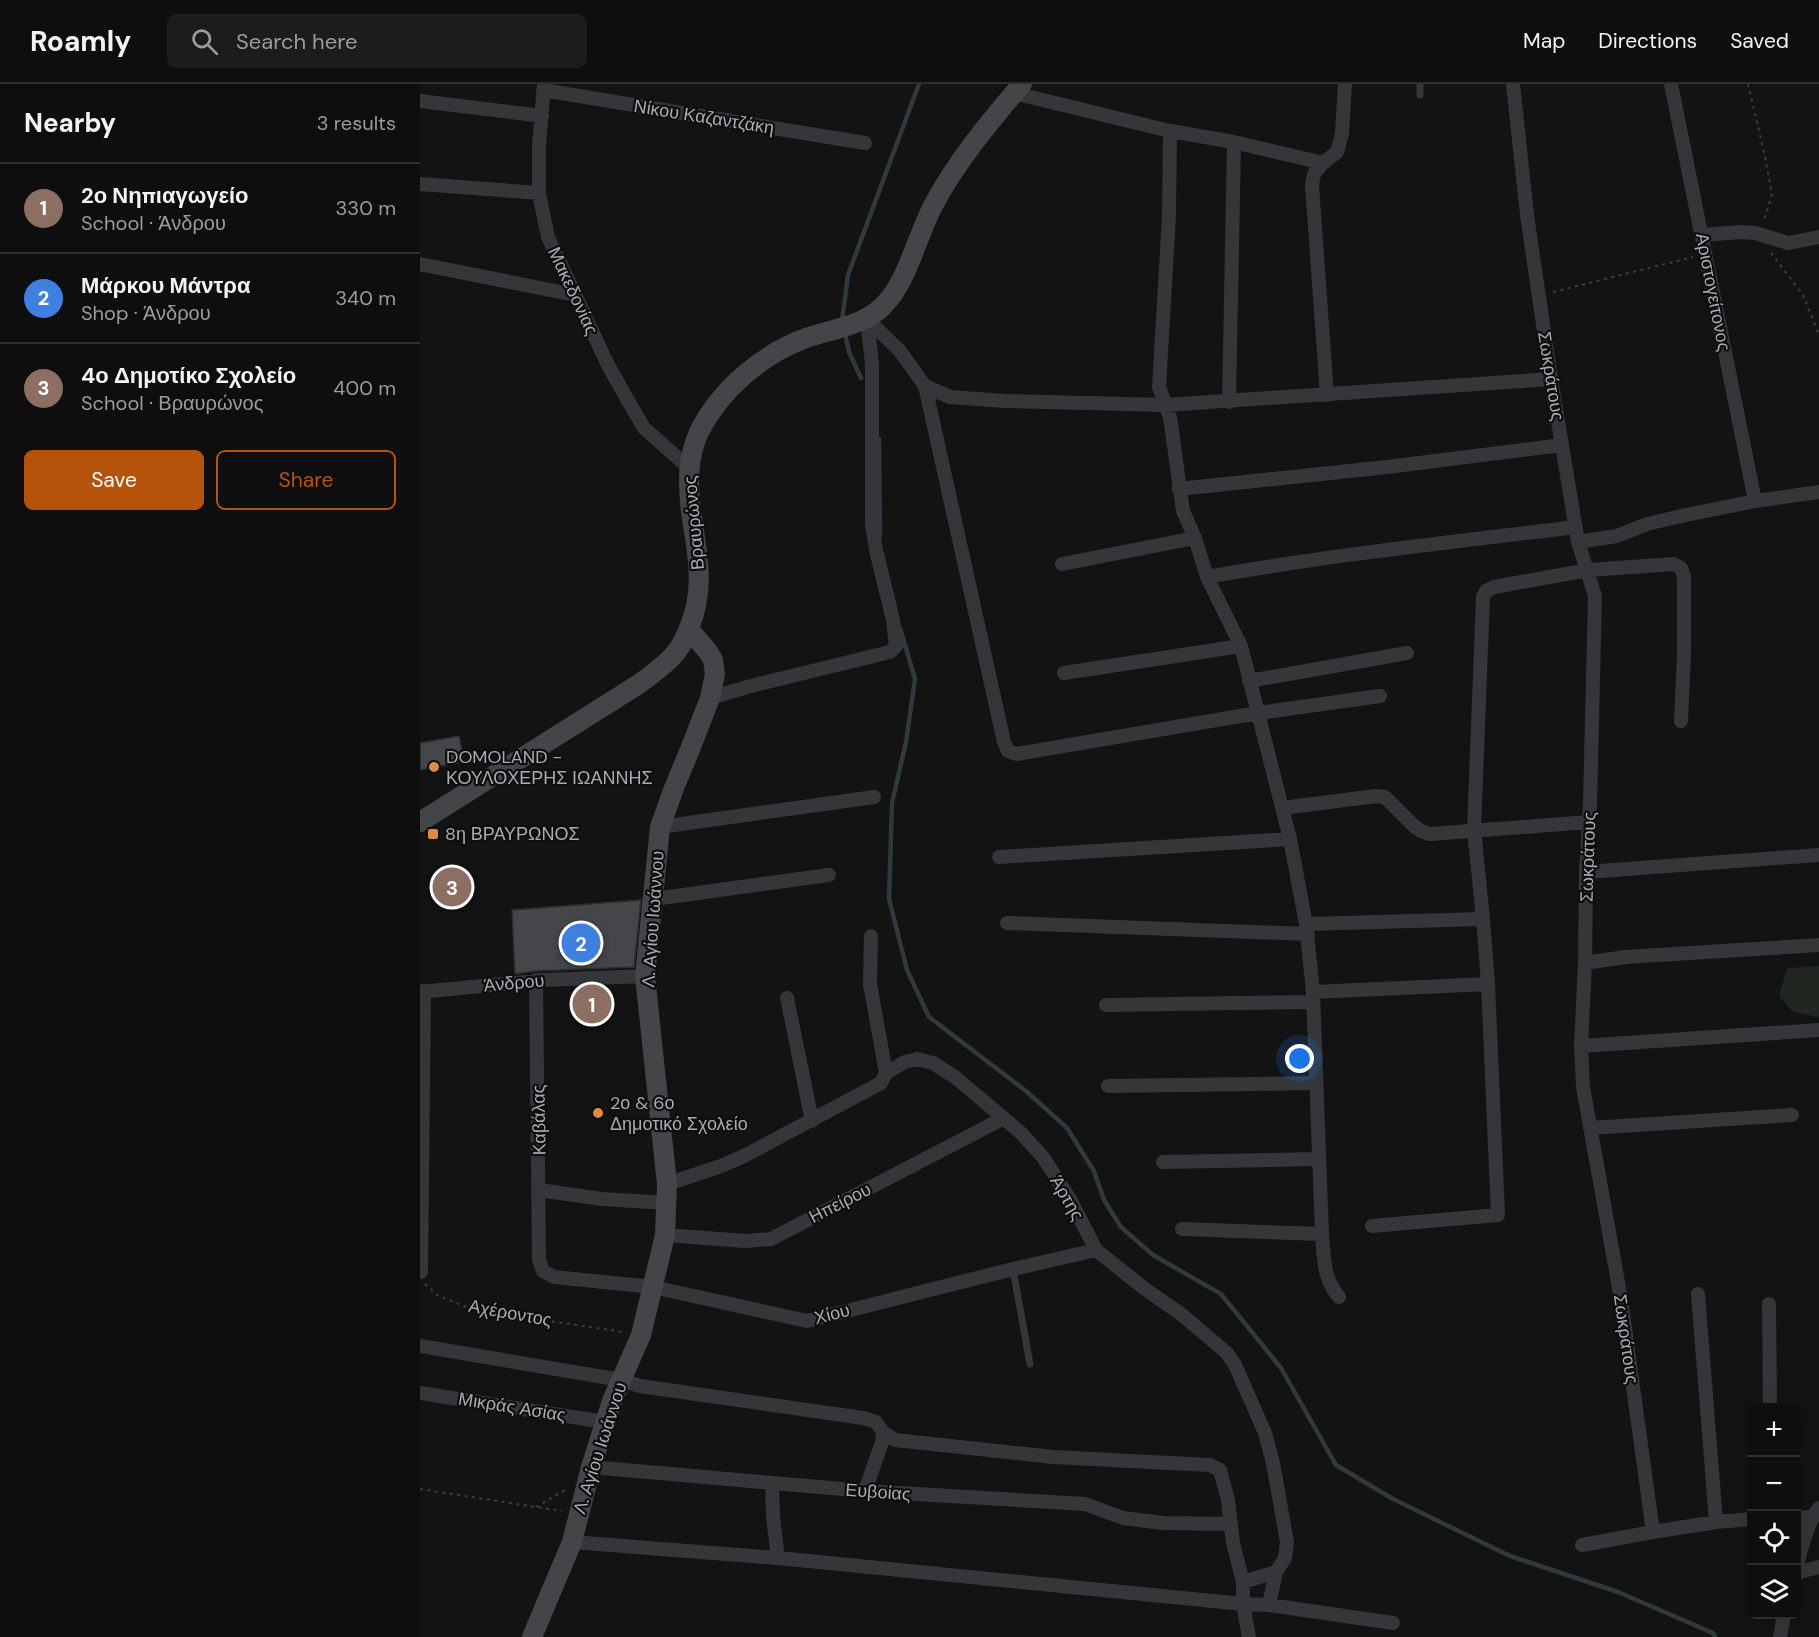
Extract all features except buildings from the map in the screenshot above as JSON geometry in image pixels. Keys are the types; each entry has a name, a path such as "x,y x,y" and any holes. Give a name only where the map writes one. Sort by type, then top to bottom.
{"street":[{"path":"1327,395 1312,185 1314,174 1337,152 1342,134 1346,84"},
{"name":"Σωκράτους","path":"1513,84 1527,215 1551,380 1578,542 1595,596 1581,1046 1583,1087 1621,1299 1653,1532"},
{"name":"Αριστογείτονος","path":"1671,84 1755,501"},
{"name":"Μακεδονίας","path":"543,87 539,145 539,193 548,237 608,365 644,428 688,468"},
{"name":"Νίκου Καζαντζάκη","path":"543,87 865,143"},
{"path":"1018,89 1170,131 1234,142 1323,163"},
{"name":"Βραυρώνος","path":"420,822 639,684 672,657 684,639 698,606 699,571 688,468 694,445 704,424 723,397 746,373 776,352 803,339 860,321 884,306 900,284 926,220 944,186 957,165 1018,89"},
{"path":"420,101 542,116"},
{"path":"1170,131 1169,216 1159,387 1170,417 1183,511 1195,538 1207,577 1241,646 1290,839 1307,929 1313,997 1322,1234 1327,1277 1331,1288 1339,1297"},
{"path":"1229,402 1234,142"},
{"path":"420,184 539,193"},
{"path":"1702,235 1755,233 1788,243 1819,237"},
{"path":"420,264 575,295"},
{"path":"860,321 900,351 925,386 1008,752 1016,754 1258,713 1380,696"},
{"path":"710,698 890,652 896,646 893,620 872,524 872,364 860,321"},
{"path":"925,386 950,397 1005,401 1166,405 1551,380"},
{"path":"1179,489 1387,467 1562,445"},
{"path":"1578,542 1617,536 1647,524 1755,501 1819,492"},
{"path":"1207,577 1385,550 1576,527"},
{"path":"1062,564 1195,538"},
{"path":"1372,1226 1498,1215 1488,984 1474,830 1483,597 1486,591 1494,586 1587,570 1674,564 1681,568 1684,577 1684,654 1681,721"},
{"name":"Λ. Αγίου Ιωάννου","path":"532,1637 572,1542 605,1422 641,1335 665,1235 667,1193 645,976 660,827 710,698 716,674 705,647 689,628"},
{"path":"1064,673 1241,646"},
{"path":"1249,681 1407,653"},
{"path":"1282,808 1376,796 1385,797 1420,831 1430,834 1589,822"},
{"path":"660,827 874,797"},
{"path":"999,857 1290,839"},
{"path":"1586,872 1819,855"},
{"path":"654,899 829,875"},
{"path":"1007,923 1307,929 1483,919"},
{"path":"871,936 870,984 886,1073"},
{"path":"1585,963 1625,957 1819,945"},
{"name":"Άνδρου","path":"422,992 536,980 645,976"},
{"name":"Καβάλας","path":"536,980 539,1259"},
{"path":"1106,1005 1313,997 1488,984"},
{"path":"421,1272 422,992"},
{"path":"787,998 812,1121"},
{"path":"1581,1046 1819,1030"},
{"name":"Άρτης","path":"667,1193 812,1121 881,1083 886,1073 905,1062 916,1059 933,1062 955,1077 1021,1133 1043,1157 1071,1202 1096,1250 1181,1314 1227,1353 1236,1365 1265,1433 1273,1463 1287,1542 1285,1558 1276,1572 1269,1605"},
{"path":"1108,1086 1316,1083"},
{"path":"1590,1128 1792,1115"},
{"name":"Ηπείρου","path":"665,1235 746,1241 771,1239 1004,1118"},
{"path":"1163,1162 1319,1159"},
{"path":"539,1190 602,1199 667,1193"},
{"path":"1182,1229 1322,1234"},
{"name":"Χίου","path":"539,1259 543,1270 554,1277 653,1287 807,1321 1096,1250"},
{"path":"1698,1294 1716,1522"},
{"path":"1768,1304 1770,1403"},
{"path":"420,1346 621,1380 640,1386 863,1418 876,1422 883,1432 895,1440 1053,1457 1210,1465 1220,1470 1228,1500 1233,1543 1243,1582 1243,1604 1249,1637"},
{"name":"Μικράς Ασίας","path":"420,1392 605,1422"},
{"path":"865,1491 882,1442 883,1432"},
{"name":"Ευβοίας","path":"590,1472 1085,1504 1123,1518 1162,1523 1230,1524"},
{"path":"772,1483 778,1558"},
{"path":"1801,1517 1816,1512"},
{"path":"1798,1565 1816,1512"},
{"path":"1582,1545 1716,1522 1747,1520"},
{"path":"572,1542 778,1558 1269,1605 1394,1623"},
{"path":"1801,1572 1819,1567"},
{"path":"1243,1582 1276,1572"},
{"path":"1780,1637 1783,1619"}],"lane":[{"path":"1420,84 1420,96"},
{"path":"1013,1269 1030,1364"}],"path":[{"path":"1748,84 1772,194 1766,215 1755,233 1803,295 1819,335"},
{"path":"1539,296 1705,254"},
{"name":"Αχέροντος","path":"421,1272 423,1281 437,1295 473,1310 641,1335"},
{"path":"536,1507 590,1472"},
{"path":"420,1489 579,1514"}],"shaded area":[{"path":"1819,966 1819,1017 1793,1012 1779,996 1787,968"}],"waterway":[{"path":"842,321 848,275 919,84"},
{"path":"845,333 849,352 861,378"},
{"path":"879,439 880,535"},
{"path":"900,628 915,679 906,742 892,803 889,899 907,970 929,1017 1026,1091 1067,1128 1094,1171 1104,1200 1121,1227 1153,1255 1221,1294 1281,1368 1336,1465 1393,1499 1510,1556 1618,1592 1713,1633 1715,1637"}],"place":[{"name":"DOMOLAND - ΚΟΥΛΟΧΕΡΗΣ ΙΩΑΝΝΗΣ","path":"434,767"},
{"name":"8η ΒΡΑΥΡΩΝΟΣ","path":"433,834"},
{"name":"4ο Δημοτίκο Σχολείο","path":"452,887"},
{"name":"Μάρκου Μάντρα","path":"581,943"},
{"name":"2ο Νηπιαγωγείο","path":"592,1004"},
{"name":"2ο & 6ο Δημοτικό Σχολείο","path":"598,1113"}]}
